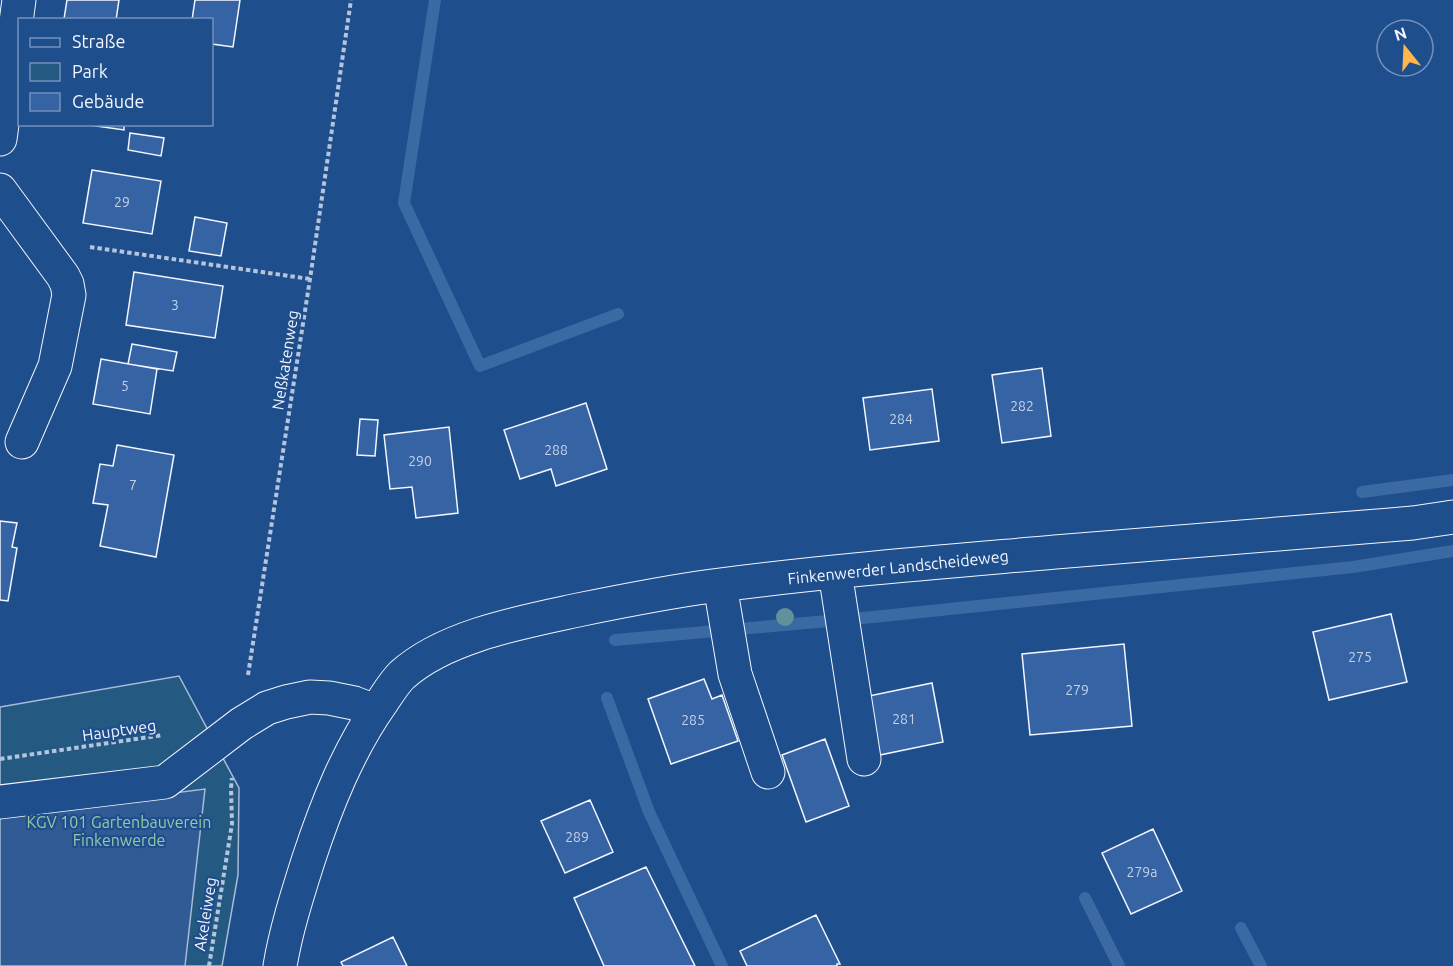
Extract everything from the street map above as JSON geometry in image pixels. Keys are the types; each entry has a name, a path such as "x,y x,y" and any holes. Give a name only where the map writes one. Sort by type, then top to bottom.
{"street":[{"path":"0,139 19,0"},
{"path":"0,190 63,276 69,296 55,366 22,442"},
{"name":"Finkenwerder Landscheideweg","path":"280,966 300,888 318,833 351,753 375,711 401,676 447,646 492,631 551,616 637,598 722,598 838,587 899,565 1402,524 1453,516"},
{"path":"838,587 864,759"},
{"path":"722,598 735,674 768,772"},
{"path":"0,802 165,782 241,724 267,708 286,702 310,698 344,700 375,711"}],"path":[{"name":"Neßkatenweg","path":"241,724 351,0"},
{"path":"36,240 310,279"},
{"name":"Akeleiweg","path":"209,966 232,824 231,788 241,724"},
{"name":"Hauptweg","path":"0,759 171,734"}],"green space":[{"name":"KGV 101 Gartenbauverein Finkenwerde","path":"179,676 239,788 238,875 222,966 0,966 0,707"}],"shaded area":[{"path":"205,789 185,966 0,966 0,815"}],"building":[{"path":"67,0 119,0 116,18 64,18"},
{"path":"195,0 240,0 233,47 213,44 213,18 192,18"},
{"path":"96,126 124,126 124,130"},
{"path":"130,133 164,138 161,156 128,150"},
{"path":"92,170 161,181 152,234 83,223"},
{"path":"195,217 227,223 221,256 189,251"},
{"path":"134,272 223,286 215,338 126,325"},
{"path":"132,344 177,352 173,371 128,364"},
{"path":"101,359 157,369 150,414 93,404"},
{"path":"1042,368 1051,436 1002,443 992,375"},
{"path":"932,389 939,441 870,450 863,398"},
{"path":"586,403 607,469 556,486 551,469 520,479 504,430"},
{"path":"360,419 378,420 375,456 357,455"},
{"path":"449,427 458,513 416,518 412,487 390,489 384,435"},
{"path":"117,445 174,455 156,557 100,546 108,505 93,503 100,464 113,466"},
{"path":"0,521 17,523 12,547 17,548 8,601 0,600"},
{"path":"1391,614 1407,682 1329,700 1313,632"},
{"path":"1124,644 1132,726 1030,735 1022,654"},
{"path":"704,679 712,699 722,695 738,741 671,764 648,699"},
{"path":"932,683 943,742 875,756 864,697"},
{"path":"825,739 849,806 806,822 782,755"},
{"path":"590,800 613,852 565,873 541,821"},
{"path":"1153,829 1182,891 1131,914 1102,853"},
{"path":"646,867 695,966 604,966 574,898"},
{"path":"816,915 840,964 837,966 747,966 740,951"},
{"path":"393,937 407,966 343,966 341,962"}],"waterway":[{"path":"435,0 404,203 480,366 618,314"},
{"path":"1362,492 1453,480"},
{"path":"615,640 873,617 1353,567 1453,551"},
{"path":"607,698 649,812 722,966"},
{"path":"1085,898 1119,966"},
{"path":"1241,928 1261,966"}]}
